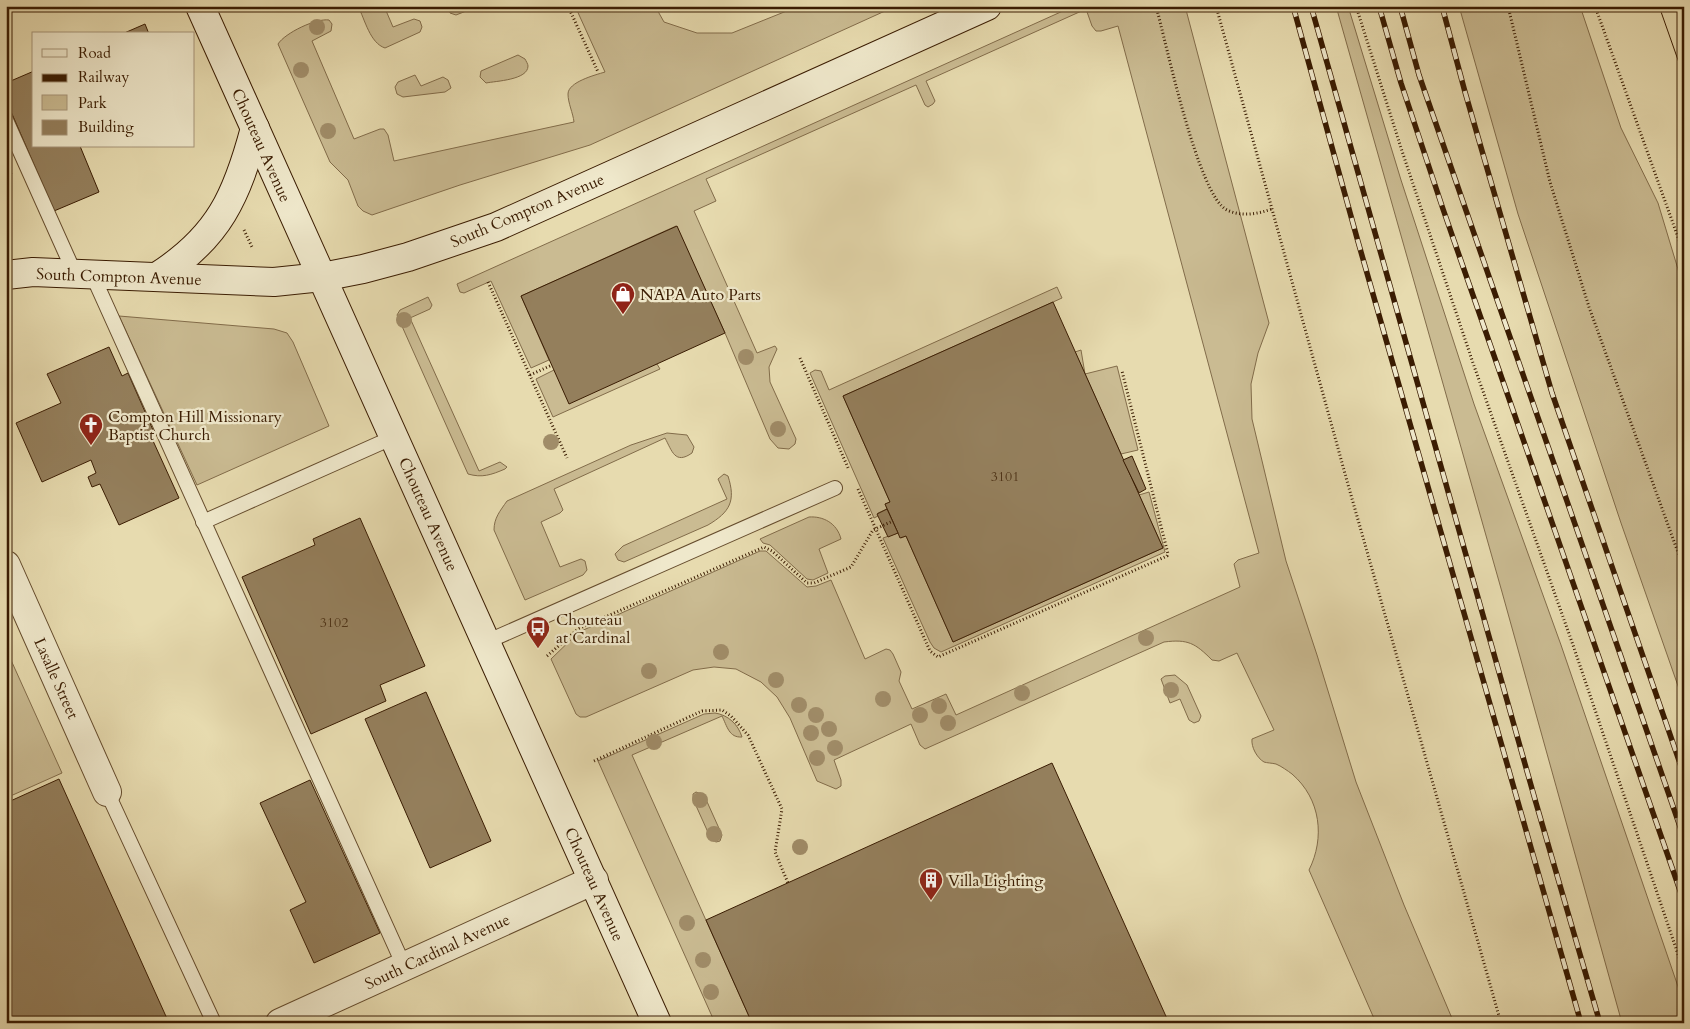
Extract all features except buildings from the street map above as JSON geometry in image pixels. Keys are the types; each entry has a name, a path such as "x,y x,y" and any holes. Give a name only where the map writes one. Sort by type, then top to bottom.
{"main road":[{"name":"Chouteau Avenue","path":"200,6 657,1023"},
{"name":"South Compton Avenue","path":"6,275 33,272 268,282 296,281 362,269 408,257 496,227 987,6"},
{"path":"158,276 179,263 196,248 223,212 234,195 255,128"},
{"name":"Lasalle Street","path":"6,565 107,792"},
{"name":"South Cardinal Avenue","path":"280,1023 594,880"}],"lane":[{"path":"6,120 203,522 404,966"},
{"path":"203,522 394,437"},
{"path":"486,642 835,488"},
{"path":"107,792 214,1023"}],"path":[{"path":"568,6 598,72"},
{"path":"1156,6 1193,145 1212,194 1226,210 1246,215 1272,210"},
{"path":"1216,6 1344,472 1501,1023"},
{"path":"1356,6 1461,326 1573,645 1684,972"},
{"path":"1508,6 1550,182 1590,307 1684,570"},
{"path":"1595,6 1684,254"},
{"path":"488,282 567,458"},
{"path":"800,358 851,475"},
{"path":"530,375 552,365"},
{"path":"855,484 930,652 938,657 1168,554 1122,371"},
{"path":"547,656 578,629 759,549 768,548 807,583 814,583 850,567 875,529 893,521"},
{"path":"594,761 702,712 722,710 731,716 748,735 782,809 775,852 788,883"}],"green space":[{"path":"358,6 384,6 393,27 414,19 420,21 422,27 420,32 385,48 375,41"},
{"path":"449,6 479,6 456,15 450,13"},
{"path":"575,6 655,6 664,22 697,33 732,33 799,6 896,6 590,145 460,185 372,215 363,211 358,206 348,180 330,162 278,44 287,35 301,27 317,21 329,20 332,24 331,31 312,41 354,139 384,129 388,135 394,161 574,122 568,97 569,90 572,86 583,80 605,72"},
{"path":"1074,6 1185,6 1269,323 1258,353 1251,384 1252,419 1286,561 1356,782 1404,905 1454,1023 1376,1023 1309,870 1314,858 1318,832 1317,819 1309,795 1292,774 1276,764 1264,762 1259,758 1252,745 1252,739 1274,730 1237,653 1219,661 1212,660 1191,644 1179,641 1164,642 925,749 920,745 911,724 834,760 841,780 841,786 836,789 817,781 790,718 777,697 761,682 736,669 714,667 693,670 586,717 580,717 576,714 551,659 579,632 760,551 766,551 807,587 816,586 831,580 865,659 886,649 890,650 901,672 899,681 912,709 946,694 956,715 1240,587 1234,564 1238,560 1259,553 1118,26 1096,31 1092,26 1086,9 926,81 935,101 928,107 925,105 916,85 706,179 716,201 694,211 757,353 775,346 777,349 769,367 770,382 796,439 795,444 789,449 778,448 770,439 725,333 676,226 521,296 549,360 531,368 491,281 464,293 460,292 457,284"},
{"path":"1336,6 1348,6 1401,180 1474,404 1561,645 1684,1004 1684,1023 1622,1023"},
{"path":"1459,6 1580,6 1621,128 1658,203 1684,289 1684,703 1621,523 1518,214"},
{"path":"518,55 525,59 528,65 527,71 523,74 511,79 486,83 480,77 481,71"},
{"path":"415,75 421,86 443,77 448,80 451,88 445,92 403,97 397,94 395,87 398,82"},
{"path":"1057,287 1062,298 843,396 890,502 885,504 887,509 878,513 878,516 874,518 810,373 815,370 821,371 829,390"},
{"path":"428,297 432,305 430,309 410,318 479,471 500,462 507,467 505,469 487,475 468,474 397,315 400,310"},
{"path":"119,316 274,329 287,333 293,342 329,426 197,485"},
{"path":"1081,350 1085,374 1117,366 1138,450 1121,454 1075,352"},
{"path":"657,364 660,369 553,417 536,379 554,370"},
{"path":"667,433 687,435 694,447 692,453 682,458 678,457 672,452 665,438 554,489 563,510 541,522 560,567 581,559 585,561 587,570 583,575 525,600 494,530 496,518 507,501 631,445"},
{"path":"724,474 728,476 731,499 726,510 716,520 624,562 618,560 615,554 623,546 727,499 718,479"},
{"path":"1149,492 1165,552 941,652 934,648 930,642 883,538 898,533 901,538 906,536 953,642 1163,548 1139,495"},
{"path":"809,517 824,519 829,522 839,533 841,539 819,549 828,573 813,580 807,579 770,545 763,543 760,539"},
{"path":"6,649 62,773 6,798"},
{"path":"1175,675 1187,685 1201,716 1199,721 1194,723 1189,720 1180,699 1170,703 1161,679 1165,676"},
{"path":"715,713 724,716 732,721 742,737 734,736 731,733 722,716 632,755 752,1023 715,1023 598,761 704,714"},
{"path":"696,792 704,795 722,835 720,841 716,842 711,839 693,799 693,794"}],"tram line":[{"path":"1659,6 1684,77"},
{"path":"1681,6 1684,13"}],"railway":[{"path":"1293,6 1357,238 1581,1023"},
{"path":"1311,6 1600,1023"},
{"path":"1379,6 1401,83 1443,209 1684,902"},
{"path":"1400,6 1419,75 1684,838"},
{"path":"1442,6 1552,393 1684,775"}],"place":[{"name":"NAPA Auto Parts","path":"623,315"},
{"name":"Compton Hill Missionary Baptist Church","path":"91,446"},
{"name":"Chouteau at Cardinal","path":"538,649"},
{"name":"Villa Lighting","path":"931,901"}]}
